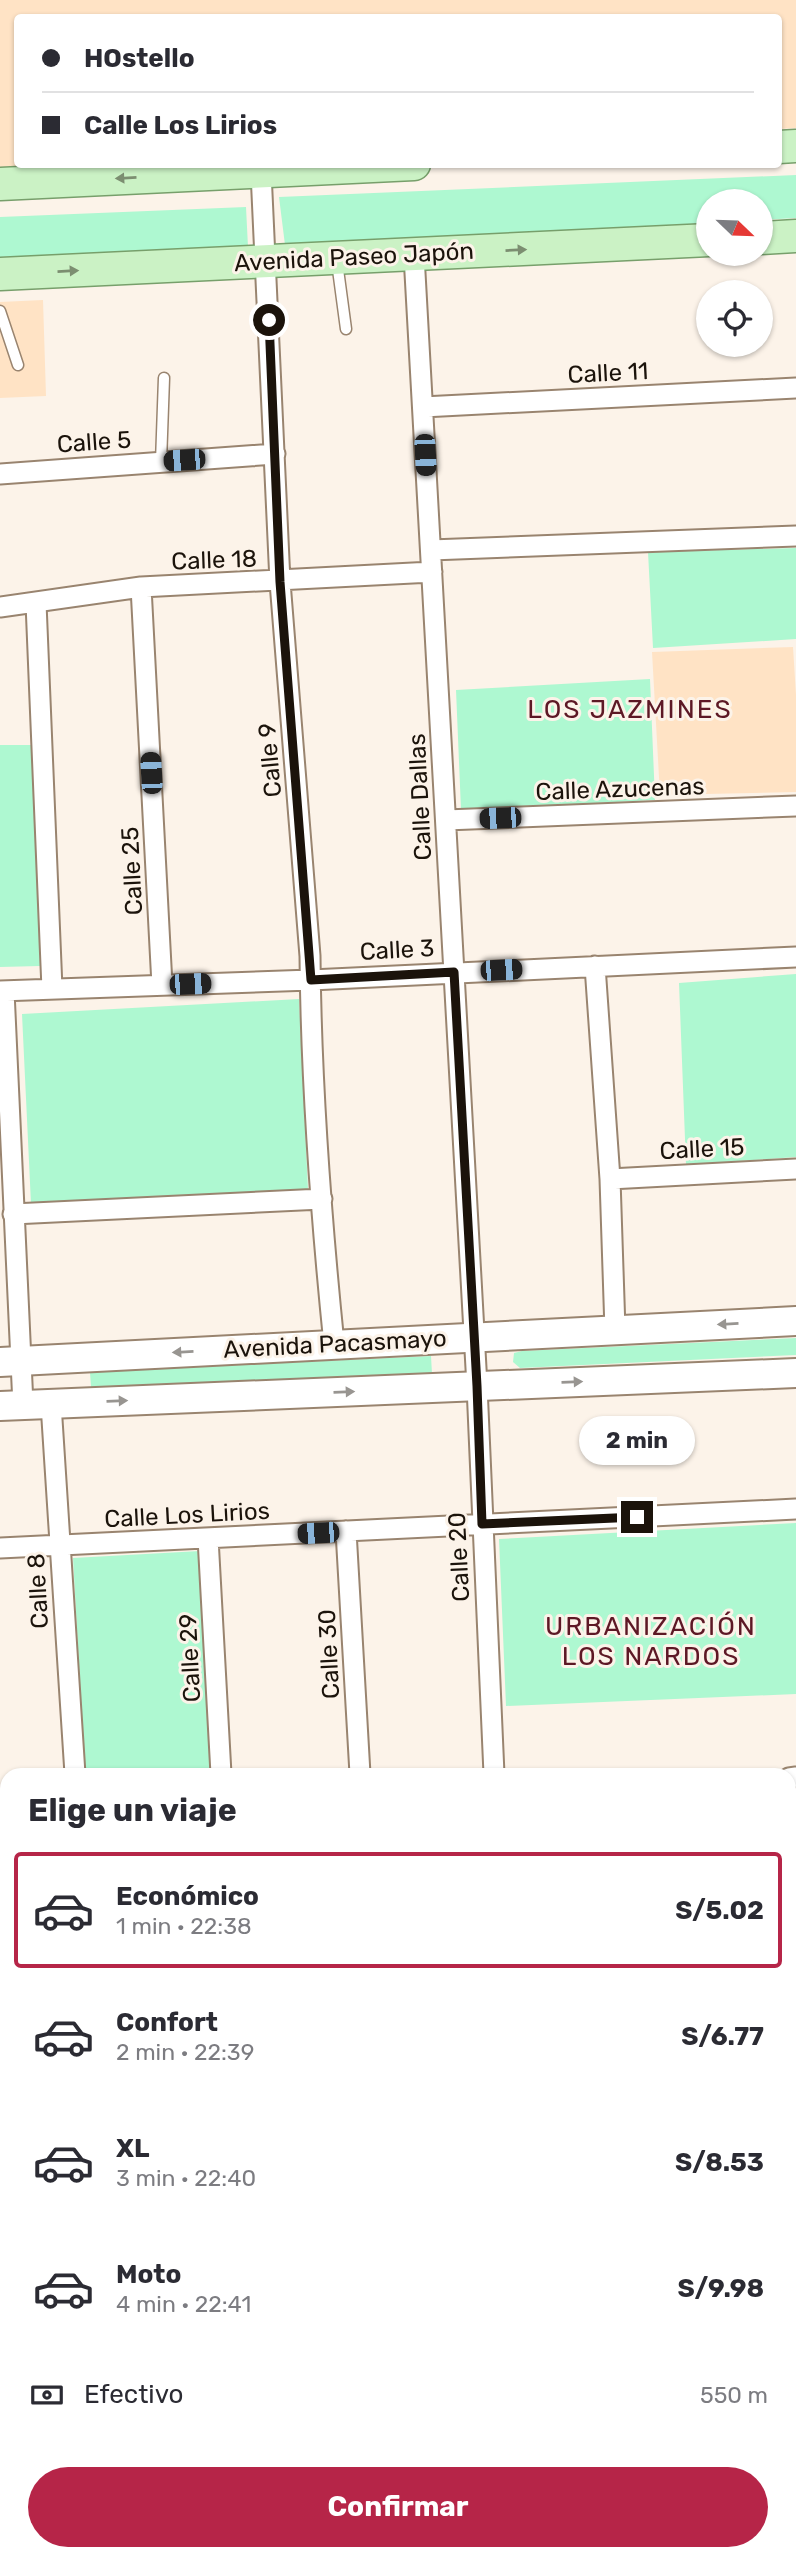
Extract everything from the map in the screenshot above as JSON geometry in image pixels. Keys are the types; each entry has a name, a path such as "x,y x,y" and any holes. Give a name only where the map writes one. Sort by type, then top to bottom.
{"main road":[{"path":"0,184 338,168"},
{"path":"774,237 796,236"},
{"name":"Avenida Paseo Japón","path":"0,274 696,241"},
{"name":"Avenida Pacasmayo","path":"10,1361 796,1321"},
{"path":"60,1404 66,1358"},
{"name":"Avenida Pacasmayo","path":"11,1406 796,1373"}],"street":[{"name":"Calle 9","path":"261,172 280,582 311,980 322,1199 334,1344"},
{"name":"Calle Dallas","path":"414,254 474,1337"},
{"name":"Calle 11","path":"423,407 796,388"},
{"name":"Calle 5","path":"0,474 275,454"},
{"path":"431,550 796,536"},
{"name":"Calle 18","path":"0,607 141,587 280,582 432,572"},
{"name":"Calle 25","path":"141,587 162,985"},
{"path":"36,603 52,989"},
{"name":"Calle Azucenas","path":"446,820 796,806"},
{"name":"Calle 3","path":"2,991 311,980 796,957"},
{"path":"595,966 610,1179 615,1330"},
{"path":"2,991 13,1214 11,1406"},
{"name":"Calle 15","path":"610,1179 796,1169"},
{"path":"13,1214 322,1199"},
{"name":"Calle 20","path":"474,1337 494,1768"},
{"name":"Calle 8","path":"60,1404 61,1545 75,1768"},
{"name":"Calle Los Lirios","path":"0,1548 796,1509"},
{"name":"Calle 30","path":"346,1531 360,1768"},
{"name":"Calle 29","path":"208,1538 221,1768"}],"lane":[{"path":"336,258 346,329"},
{"path":"0,311 18,365"},
{"path":"161,462 164,378"}],"shaded area":[{"path":"0,0 796,0 796,128 782,129 782,14 14,14 14,168 42,168 0,170"},
{"path":"43,300 46,396 0,398 0,302"},
{"path":"793,647 796,792 660,795 652,652"}],"green space":[{"path":"796,175 796,218 774,219 774,189 696,189 696,224 285,245 279,197"},
{"path":"246,207 248,247 0,257 0,217"},
{"path":"796,548 796,639 653,648 648,552"},
{"path":"650,679 655,800 461,810 456,690"},
{"path":"0,745 36,745 40,966 0,967"},
{"path":"796,974 796,1157 686,1165 679,983"},
{"path":"299,999 308,1189 31,1204 22,1014"},
{"path":"796,1338 796,1355 520,1368 513,1362 514,1353 522,1351"},
{"path":"431,1356 432,1374 91,1387 90,1372"},
{"path":"796,1523 796,1694 506,1706 499,1539"},
{"path":"200,1551 212,1768 85,1768 73,1558"}],"district":[{"name":"LOS JAZMINES","path":"630,709"},
{"name":"URBANIZACIÓN LOS NARDOS","path":"651,1641"}],"route":[{"path":"269,320 280,582 311,980 454,972 482,1524 637,1517"}]}
